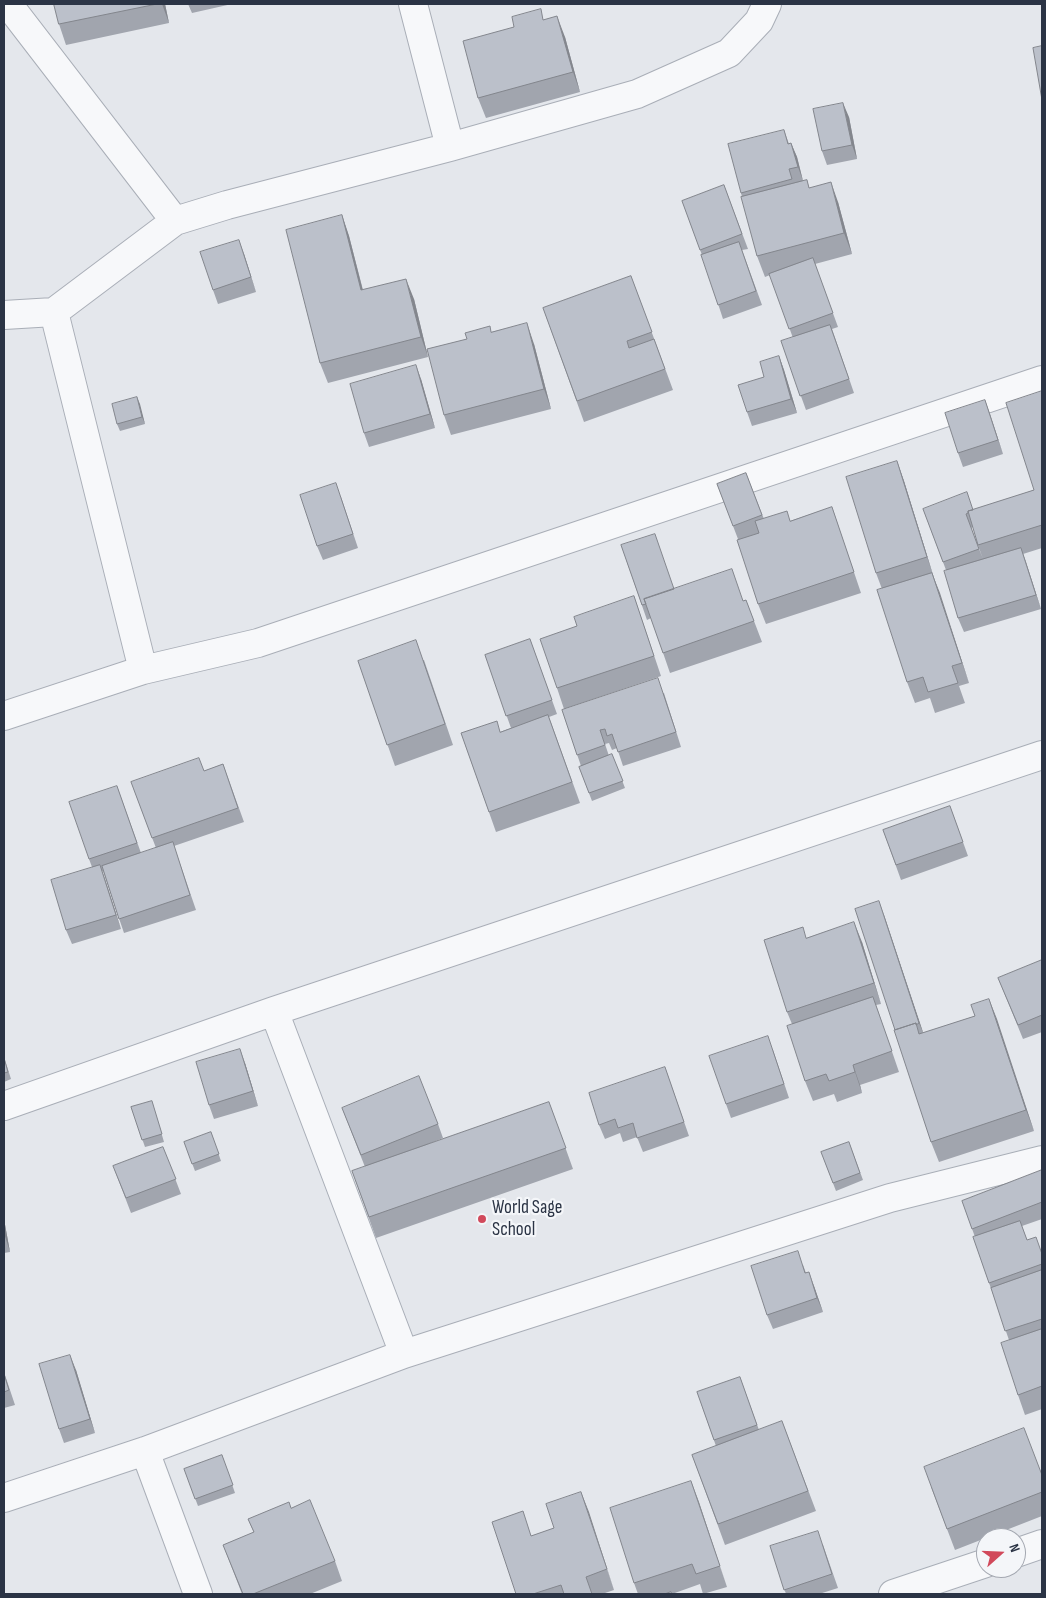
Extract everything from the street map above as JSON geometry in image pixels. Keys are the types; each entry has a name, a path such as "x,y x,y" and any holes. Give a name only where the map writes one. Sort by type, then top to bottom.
{"street":[{"path":"8,4 176,221"},
{"path":"413,4 450,147"},
{"path":"4,315 54,312 176,221 227,205 450,147 638,94 729,53 759,21 767,4"},
{"path":"54,312 143,670"},
{"path":"4,716 143,670 258,643 1042,380"},
{"path":"4,1106 274,1011 1042,755"},
{"path":"274,1011 404,1354"},
{"path":"4,1498 145,1451 404,1354 890,1198 1042,1160"},
{"path":"145,1451 198,1594"},
{"path":"1026,1550 1042,1544"},
{"path":"893,1594 976,1566"}],"building":[{"path":"54,4 157,4 59,24"},
{"path":"541,9 543,20 557,16 573,72 478,98 463,41 514,27 512,17"},
{"path":"1042,46 1042,100 1033,48"},
{"path":"843,103 852,145 822,151 813,109"},
{"path":"784,130 788,144 791,143 798,167 789,169 792,179 741,193 728,144"},
{"path":"807,180 809,188 831,182 844,233 757,256 741,197"},
{"path":"724,185 742,234 700,250 682,201"},
{"path":"342,215 361,290 406,279 421,337 320,363 286,230"},
{"path":"239,240 251,277 213,290 200,252"},
{"path":"739,242 756,291 718,305 701,255"},
{"path":"813,258 833,313 789,329 769,274"},
{"path":"631,276 652,332 627,341 629,348 654,339 665,369 577,401 543,308"},
{"path":"527,323 544,389 444,415 427,349 467,339 465,333 490,326 491,332"},
{"path":"830,325 849,379 800,396 781,341"},
{"path":"779,356 791,399 747,412 738,385 764,377 760,362"},
{"path":"416,365 430,414 364,433 350,384"},
{"path":"1042,391 1042,525 978,545 968,511 1034,490 1006,403"},
{"path":"137,397 142,417 117,424 112,404"},
{"path":"985,400 998,440 958,453 945,413"},
{"path":"897,461 927,557 876,573 846,477"},
{"path":"746,473 762,515 733,526 717,484"},
{"path":"336,483 353,534 317,546 300,495"},
{"path":"967,492 973,510 968,511 966,514 979,549 943,562 923,509"},
{"path":"832,507 854,572 758,604 737,540 759,533 755,521 787,511 790,521"},
{"path":"655,534 674,589 644,599 646,604 642,605 621,545"},
{"path":"1021,548 1036,595 958,618 944,571"},
{"path":"732,569 743,601 746,600 754,621 663,653 644,599"},
{"path":"932,573 962,663 952,666 958,683 928,692 923,677 907,682 877,590"},
{"path":"634,596 654,656 557,688 540,639 577,626 574,617"},
{"path":"530,639 552,700 506,716 485,655"},
{"path":"416,640 445,724 387,745 358,661"},
{"path":"658,678 676,732 618,752 612,734 607,736 605,729 600,730 605,745 577,755 562,710"},
{"path":"548,715 572,782 489,812 461,733 497,721 500,732"},
{"path":"612,754 623,781 589,793 579,767"},
{"path":"199,758 204,771 223,764 238,808 152,838 131,782"},
{"path":"117,786 137,843 89,859 69,802"},
{"path":"950,806 963,842 896,865 883,830"},
{"path":"173,842 190,895 119,919 102,866"},
{"path":"100,865 116,915 66,930 51,880"},
{"path":"879,901 919,1023 895,1030 855,909"},
{"path":"854,922 874,983 787,1012 764,940 803,927 806,938"},
{"path":"1042,960 1042,1015 1018,1025 998,978"},
{"path":"873,997 892,1051 853,1065 855,1072 829,1081 826,1074 805,1081 787,1026"},
{"path":"989,999 1026,1110 931,1142 894,1030 916,1023 919,1034 975,1016 971,1005"},
{"path":"768,1036 784,1084 726,1104 709,1056"},
{"path":"240,1049 253,1091 209,1105 196,1062"},
{"path":"4,1058 8,1072 4,1073"},
{"path":"665,1067 684,1122 637,1138 633,1123 618,1128 615,1119 599,1125 589,1093"},
{"path":"419,1076 438,1124 361,1155 342,1108"},
{"path":"152,1101 162,1134 142,1140 131,1107"},
{"path":"549,1102 566,1148 369,1217 352,1171"},
{"path":"211,1132 219,1154 192,1164 184,1142"},
{"path":"849,1142 860,1173 833,1183 821,1152"},
{"path":"163,1147 176,1179 126,1198 113,1166"},
{"path":"1042,1170 1042,1202 972,1229 962,1201"},
{"path":"1020,1221 1027,1240 1036,1237 1042,1254 1042,1264 989,1283 973,1237"},
{"path":"798,1251 805,1273 809,1272 817,1298 767,1315 751,1266"},
{"path":"1042,1270 1042,1319 1005,1331 991,1288"},
{"path":"1042,1329 1042,1386 1018,1395 1001,1343"},
{"path":"70,1355 90,1419 59,1429 39,1364"},
{"path":"4,1374 9,1390 4,1392"},
{"path":"740,1377 757,1425 714,1440 697,1392"},
{"path":"782,1421 808,1491 718,1524 692,1455"},
{"path":"1024,1428 1042,1475 1042,1492 947,1529 924,1467"},
{"path":"222,1455 233,1485 195,1499 184,1469"},
{"path":"691,1481 720,1566 696,1574 692,1564 634,1583 610,1508"},
{"path":"581,1492 607,1569 586,1577 592,1594 564,1594 561,1585 533,1594 516,1594 492,1522 523,1511 531,1536 554,1528 546,1504"},
{"path":"310,1500 335,1561 253,1594 243,1594 223,1545 254,1532 248,1519 289,1502 291,1508"},
{"path":"818,1531 832,1574 784,1590 770,1546"}],"place":[{"name":"World Sage School","path":"482,1219"}]}
